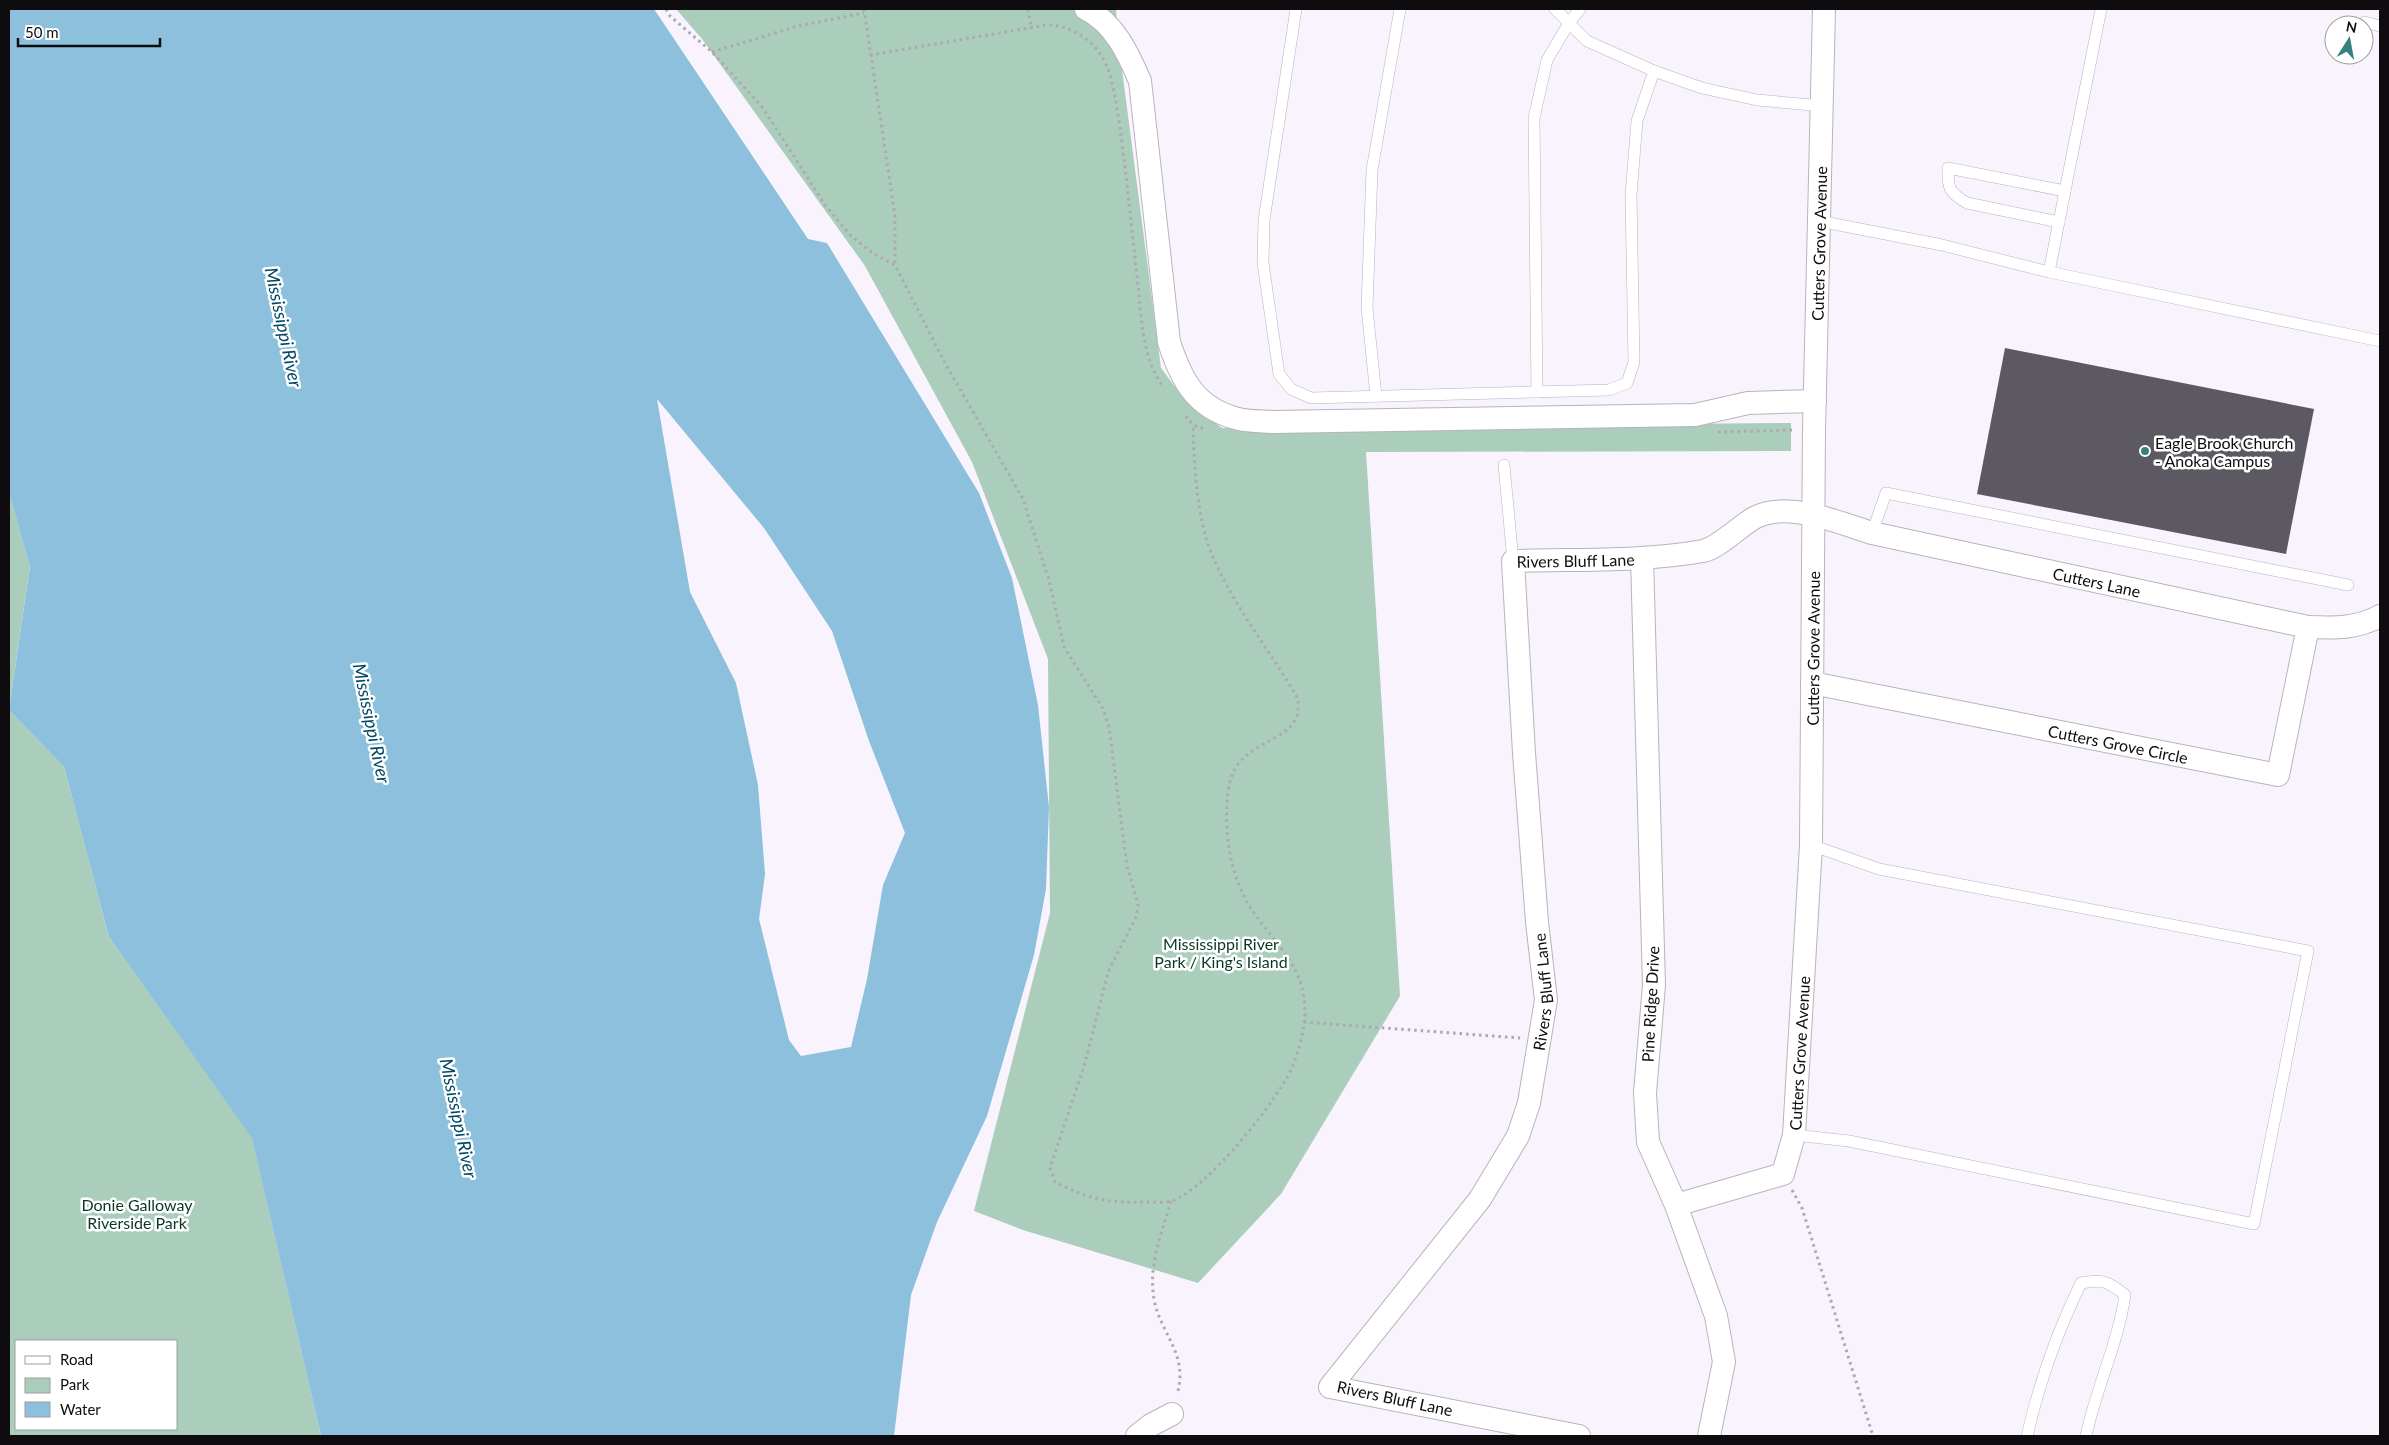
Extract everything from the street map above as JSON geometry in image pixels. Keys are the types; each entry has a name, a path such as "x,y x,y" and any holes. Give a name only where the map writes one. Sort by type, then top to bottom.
{"street":[{"path":"1086,9 1113,32 1129,54 1140,81 1169,342 1179,372 1193,392 1212,409 1236,419 1274,422 1695,415 1748,403 1815,401"},
{"name":"Cutters Grove Avenue","path":"1784,1174 1794,1135 1811,845 1815,401 1824,9"},
{"name":"Rivers Bluff Lane","path":"1579,1436 1330,1387 1480,1199 1518,1136 1529,1103 1546,1000 1537,922 1513,561 1665,557 1706,550 1756,517 1779,512 1814,515"},
{"name":"Cutters Lane","path":"1814,515 1872,534 2308,627 2342,629 2366,624 2380,616"},
{"name":"Pine Ridge Drive","path":"1642,558 1654,985 1645,1103 1648,1142 1676,1205 1716,1316 1724,1362 1709,1436"},
{"name":"Cutters Grove Circle","path":"1812,683 2278,775 2308,627"},
{"path":"1676,1205 1784,1174"},
{"path":"1137,1436 1151,1425 1172,1414"}],"lane":[{"path":"1296,9 1264,220 1263,263 1278,374 1291,389 1310,398 1609,390 1626,383 1634,362 1631,194 1637,122 1654,71"},
{"path":"1376,396 1368,308 1372,170 1400,9"},
{"path":"1555,9 1587,41 1654,71 1702,88 1758,100 1823,106"},
{"path":"1537,392 1534,118 1547,60 1569,23 1580,9"},
{"path":"2049,272 2100,9"},
{"path":"2059,222 1967,203 1955,196 1948,186 1948,168 2065,191"},
{"path":"1819,221 1942,244 2049,272 2380,341"},
{"path":"1504,465 1513,561"},
{"path":"1872,534 1886,493 2348,585"},
{"path":"1794,1135 1849,1141 2254,1224 2308,951 1879,870 1811,845"},
{"path":"2027,1436 2063,1320 2080,1283 2097,1280 2112,1284 2125,1296 2121,1321 2091,1413 2086,1436"}],"path":[{"path":"666,9 670,16 712,52 764,108 825,205 851,236 874,254 895,265"},
{"path":"1028,9 1031,27"},
{"path":"712,52 798,26 864,11 895,216 895,265 950,371 1023,499 1049,580 1064,648 1102,707 1113,745 1127,866 1138,904 1137,915 1108,972 1084,1063 1050,1168 1051,1175 1056,1182 1083,1196 1110,1203 1171,1201 1207,1178 1243,1138 1286,1080 1299,1045 1306,1012 1301,980 1287,956 1246,900 1232,866 1227,826 1229,782 1235,767 1243,756 1289,729 1297,717 1298,699 1227,584 1215,561 1206,538 1196,488 1193,425 1183,412"},
{"path":"870,55 980,38 1031,27 1060,25 1081,34 1100,55 1108,68 1120,130 1145,342 1157,378 1167,392"},
{"path":"1304,1022 1540,1040"},
{"path":"1784,1174 1802,1208 1873,1436"},
{"path":"1171,1201 1151,1278 1154,1302 1181,1366 1180,1384 1172,1414"}],"green space":[{"name":"Mississippi River Park / King's Island","path":"676,9 1116,9 1118,39 1161,368 1184,399 1222,428 1791,423 1791,451 1366,452 1400,996 1281,1194 1198,1283 1023,1230 974,1211 1050,913 1048,659 972,462 865,266 702,39"},
{"path":"9,493 30,565 9,710"},
{"name":"Donie Galloway Riverside Park","path":"9,710 64,767 109,937 252,1137 321,1436 9,1436"}],"water":[{"name":"Mississippi River","path":"9,9 654,9 808,239 827,243 979,493 1012,578 1038,705 1049,807 1046,889 1034,955 987,1116 937,1222 911,1295 894,1436 321,1436 252,1138 109,937 64,767 9,710 30,566 9,493","holes":["657,399 764,528 832,631 869,741 905,833 883,885 867,979 851,1047 801,1056 789,1040 759,919 765,874 758,785 736,683 690,592"]}],"building":[{"name":"Eagle Brook Church - Anoka Campus","path":"2005,348 2314,409 2286,554 1977,494"}],"place":[{"name":"Eagle Brook Church - Anoka Campus","path":"2145,451"}]}
